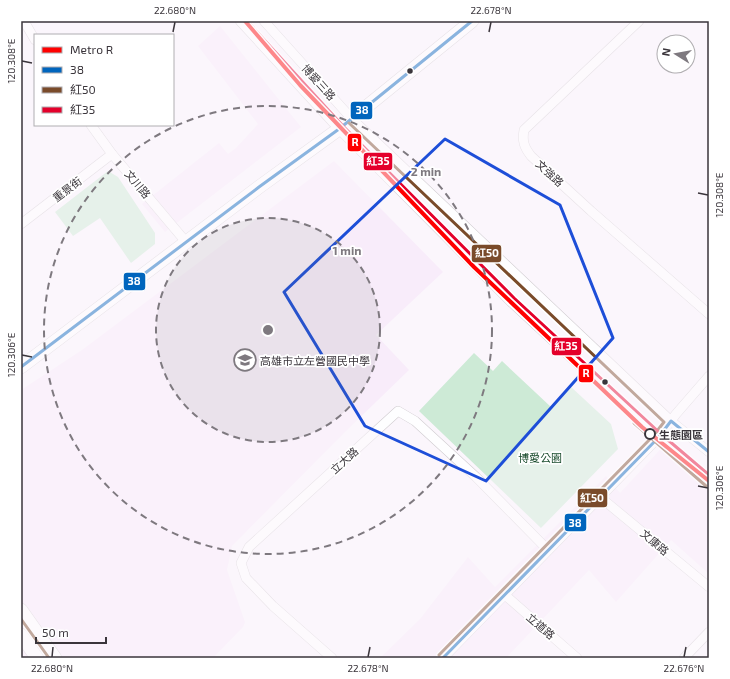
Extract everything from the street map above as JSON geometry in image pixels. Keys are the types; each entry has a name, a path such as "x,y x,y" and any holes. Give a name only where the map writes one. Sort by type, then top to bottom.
{"street":[{"path":"24,21 34,38"},
{"name":"博愛三路","path":"240,21 338,129 511,302 658,438 709,482"},
{"name":"博愛三路","path":"264,21 352,119 671,421 709,452"},
{"path":"21,367 352,119 472,21"},
{"name":"文強路","path":"639,21 524,130 522,138 524,146 531,156 709,314"},
{"name":"文川路","path":"92,126 112,154 186,242"},
{"name":"重景街","path":"21,224 112,154"},
{"path":"443,658 658,438 709,376"},
{"name":"立大路","path":"332,658 273,606 246,578 241,563 249,547 398,410 415,421 476,477 548,550"},
{"name":"文康路","path":"600,497 709,587"},
{"name":"立道路","path":"505,595 577,658"},
{"path":"21,610 26,626 55,658"},
{"path":"684,658 709,632"},
{"path":"21,635 38,658"}],"highlighted area":[{"path":"445,139 560,205 613,338 486,481 365,426 284,292"}],"shaded area":[{"path":"220,26 301,127 165,232 142,204 219,143 228,154 236,148 258,124 198,46"},
{"path":"334,161 443,272 376,335 409,370 232,546 227,570 245,622 243,627 213,658 21,658 21,390 82,350"},
{"path":"669,440 709,474 709,574 671,540 616,602 589,570 506,658 380,658 420,619 468,557 495,587 606,476 620,493"}],"green space":[{"path":"108,171 118,177 155,233 155,244 131,263 100,218 73,236 55,212"},
{"name":"博愛公園","path":"474,353 493,371 502,361 551,407 570,386 611,424 618,449 541,528 419,411"}],"metro line":[{"name":"R","path":"245,21 300,85 474,267 642,427 709,481"}],"transit line":[{"name":"紅35","path":"247,21 343,126 514,298 661,434 709,475"},
{"name":"38","path":"21,367 259,187 339,129 472,21"},
{"name":"紅50","path":"349,123 664,422 654,435 439,655"},
{"name":"38","path":"443,658 658,438 671,421 709,452"},
{"name":"紅50","path":"634,423 706,486"},
{"name":"38","path":"664,443 709,482"},
{"name":"紅50","path":"21,619 49,658"}],"place":[{"name":"高雄市立左營國民中學","path":"245,360"},
{"name":"生態園區","path":"650,434"}]}
